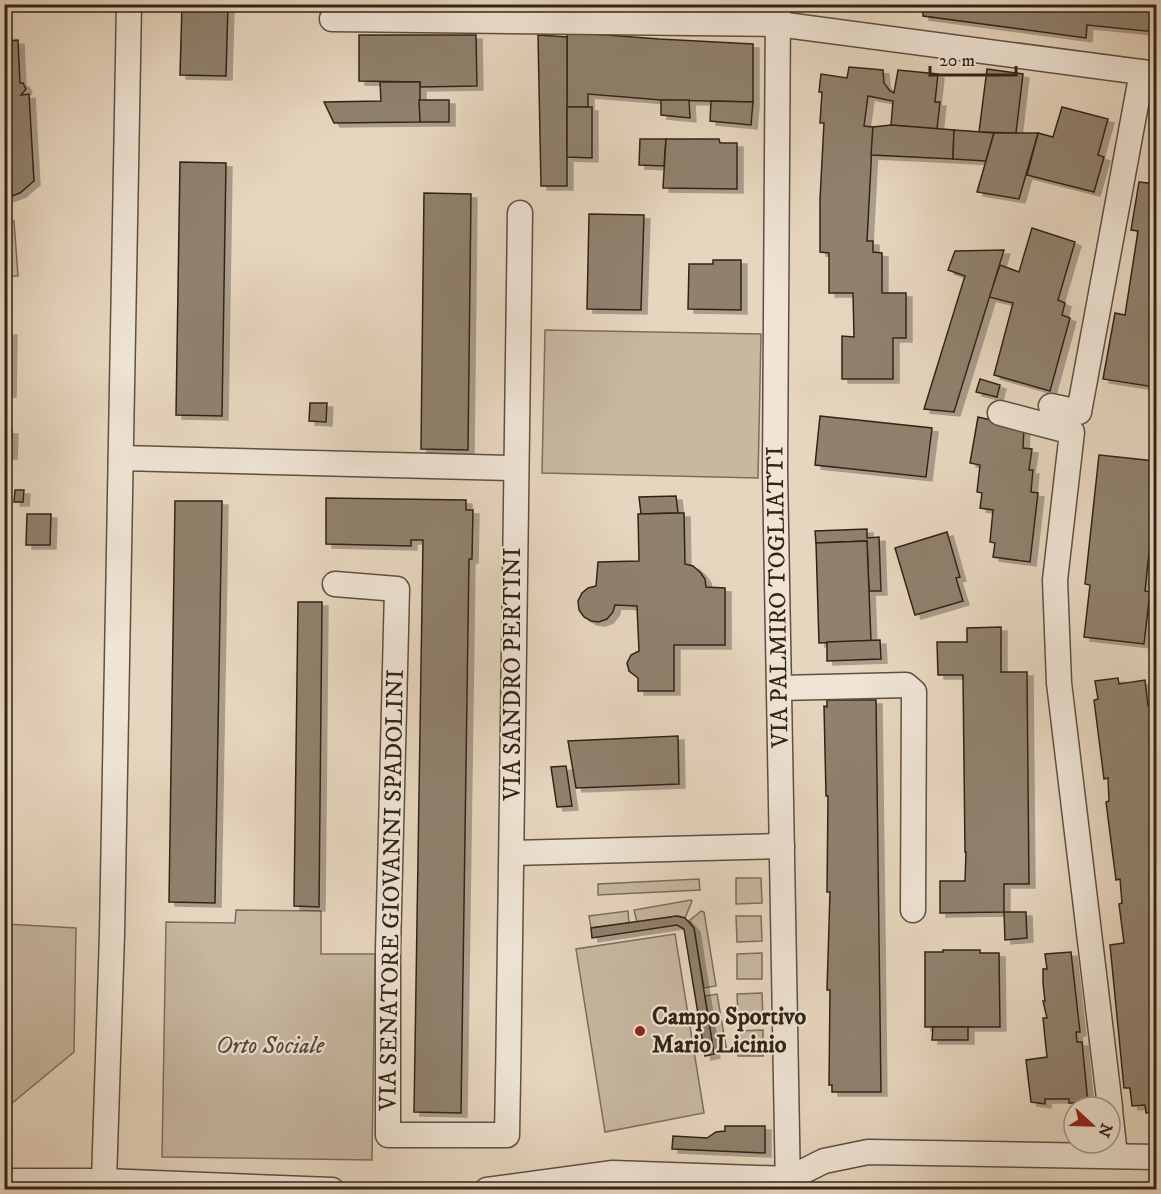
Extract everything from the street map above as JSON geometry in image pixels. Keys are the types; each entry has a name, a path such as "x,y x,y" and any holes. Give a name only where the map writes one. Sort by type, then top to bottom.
{"street":[{"path":"104,1181 112,934 129,4"},
{"path":"332,19 778,14 1149,73 1079,412 1051,406"},
{"name":"VIA PALMIRO TOGLIATTI","path":"778,14 775,471 788,1184"},
{"name":"VIA SANDRO PERTINI","path":"507,1135 512,853 514,468 520,213"},
{"path":"1000,413 1072,432 1055,580 1059,683 1108,1095"},
{"path":"120,458 514,468"},
{"name":"VIA SENATORE GIOVANNI SPADOLINI","path":"335,584 397,589 388,949 388,1135 507,1135"},
{"path":"780,688 906,686 914,692 913,910"},
{"path":"512,853 782,846"},
{"path":"487,1190 613,1173 788,1184 824,1161 868,1152 1062,1154"},
{"path":"1115,1155 1156,1157"},
{"path":"4,1181 104,1181 332,1190"}],"green space":[{"path":"5,221 14,221 18,276 5,276"},
{"path":"545,330 761,334 758,478 542,473"},
{"path":"736,878 761,878 762,903 736,904"},
{"path":"699,879 700,890 598,895 598,884"},
{"path":"691,900 685,918 677,916 637,922 634,910"},
{"name":"Orto Sociale","path":"236,910 321,911 321,954 375,954 372,1160 162,1157 166,922 235,923"},
{"path":"628,911 629,923 591,928 589,916"},
{"path":"701,911 704,912 716,986 704,988 694,928 689,921"},
{"path":"736,916 761,916 762,941 737,942"},
{"path":"5,924 76,928 74,1052 5,1109"},
{"name":"Campo Sportivo Mario Licinio","path":"675,934 704,1113 605,1132 576,949"},
{"path":"762,953 762,979 737,979 737,954"},
{"path":"762,993 763,1019 738,1019 737,994"},
{"path":"717,994 727,1052 714,1054 705,996"},
{"path":"763,1030 763,1056 738,1056 738,1031"}],"building":[{"path":"182,4 228,4 226,76 180,75"},
{"path":"923,4 1156,4 1156,32 1087,25 1086,38 923,16"},
{"path":"567,32 753,44 753,102 661,100 588,94 588,107 567,107"},
{"path":"10,35 11,41 18,40 20,83 23,83 26,89 21,95 29,94 34,181 20,193 4,199 4,36"},
{"path":"359,35 476,35 477,86 420,87 420,82 359,81"},
{"path":"538,35 567,37 567,186 541,186"},
{"path":"849,67 883,70 884,83 894,93 898,70 938,74 935,102 940,102 937,129 891,125 893,101 868,96 864,126 873,127 867,241 873,241 873,252 882,253 882,293 906,293 906,338 893,338 893,379 842,379 842,336 854,337 853,293 829,293 829,253 820,252 824,123 820,123 821,74 847,78"},
{"path":"987,69 1023,74 1016,133 979,132"},
{"path":"380,82 420,82 420,122 334,123 324,102 381,101"},
{"path":"419,100 449,100 449,122 420,122"},
{"path":"661,100 689,100 690,118 661,115"},
{"path":"711,101 753,102 751,125 710,121"},
{"path":"567,107 592,107 592,158 567,157"},
{"path":"1062,107 1108,119 1098,155 1104,157 1094,192 1027,175 1038,133 1053,137"},
{"path":"891,125 954,130 953,159 871,155 873,127"},
{"path":"954,130 994,133 986,161 953,159"},
{"path":"994,133 1038,133 1019,199 977,192"},
{"path":"640,139 666,139 664,166 639,165"},
{"path":"666,139 719,139 720,143 737,143 737,189 663,188"},
{"path":"180,162 226,163 222,416 176,415"},
{"path":"1139,182 1156,184 1156,369 1154,387 1103,379 1115,313 1125,315 1138,231 1131,230"},
{"path":"424,193 471,194 468,450 421,449"},
{"path":"589,214 644,215 641,310 587,309"},
{"path":"1032,228 1075,242 1058,300 1065,303 1062,315 1070,318 1050,391 994,375 1013,303 989,297 1000,265 1019,272"},
{"path":"1004,250 954,412 924,409 965,276 948,270 955,251"},
{"path":"713,260 741,260 741,310 688,309 689,264 713,264"},
{"path":"4,331 11,331 10,393 5,393 4,420"},
{"path":"980,379 1000,385 997,397 976,392"},
{"path":"310,403 327,403 326,422 309,421"},
{"path":"820,416 932,428 926,477 815,465"},
{"path":"978,417 1024,428 1023,448 1032,449 1029,470 1033,470 1031,492 1038,493 1030,562 993,557 995,543 990,542 993,510 980,508 982,493 977,492 980,465 970,463"},
{"path":"4,430 12,430 11,455 4,455"},
{"path":"1099,455 1155,461 1149,515 1153,515 1145,591 1150,592 1144,644 1084,637 1090,585 1085,584"},
{"path":"15,490 24,490 23,502 14,502"},
{"path":"676,496 678,513 641,514 639,497"},
{"path":"326,498 466,500 466,510 473,510 472,559 469,559 461,1113 414,1112 423,540 411,540 411,546 326,544"},
{"path":"175,501 222,501 215,903 169,902"},
{"path":"684,513 685,564 693,566 700,572 705,579 706,587 725,588 725,645 674,645 674,691 638,691 638,678 629,671 627,663 631,655 639,651 637,606 615,605 607,619 599,622 584,617 579,610 578,601 588,588 596,586 598,562 639,561 638,514"},
{"path":"27,514 51,514 50,545 26,545"},
{"path":"867,529 867,538 879,537 881,591 869,591 867,541 816,543 815,531"},
{"path":"947,532 960,577 956,578 963,601 915,615 895,548"},
{"path":"867,541 871,641 819,643 816,543"},
{"path":"298,602 322,602 319,907 294,906"},
{"path":"1001,627 1001,672 1027,672 1029,884 1004,884 1004,912 940,913 940,881 965,881 966,852 963,675 938,675 937,642 967,642 967,628"},
{"path":"880,640 881,659 827,661 827,642"},
{"path":"1118,678 1119,684 1145,680 1148,706 1151,706 1156,749 1156,1112 1146,1113 1145,1105 1132,1106 1130,1088 1124,1088 1110,945 1124,943 1119,904 1122,903 1120,879 1116,880 1106,802 1109,801 1108,778 1104,779 1094,700 1098,699 1095,681"},
{"path":"827,700 876,700 881,1092 832,1092 832,1085 829,1085 830,990 827,990 830,892 827,892 828,796 826,796 824,706 827,707"},
{"path":"678,736 679,784 576,788 568,741"},
{"path":"566,766 572,806 557,807 551,767"},
{"path":"1004,912 1026,912 1027,938 1005,940"},
{"path":"677,916 685,918 694,928 714,1054 705,1056 684,929 677,925 592,938 591,928"},
{"path":"943,950 980,950 980,953 999,953 1000,1027 925,1027 925,952 943,952"},
{"path":"1071,952 1080,1032 1076,1032 1077,1042 1082,1042 1087,1095 1062,1095 1062,1099 1045,1099 1045,1104 1031,1102 1026,1060 1047,1057 1043,1018 1047,1018 1043,1001 1045,1001 1043,969 1047,969 1045,954"},
{"path":"933,1027 968,1027 968,1040 932,1040"},
{"path":"725,1126 765,1126 765,1153 672,1149 673,1136 707,1138 716,1132 725,1131"},
{"path":"957,1185 1005,1190 957,1190"}],"place":[{"name":"Campo Sportivo Mario Licinio","path":"640,1031"}]}
